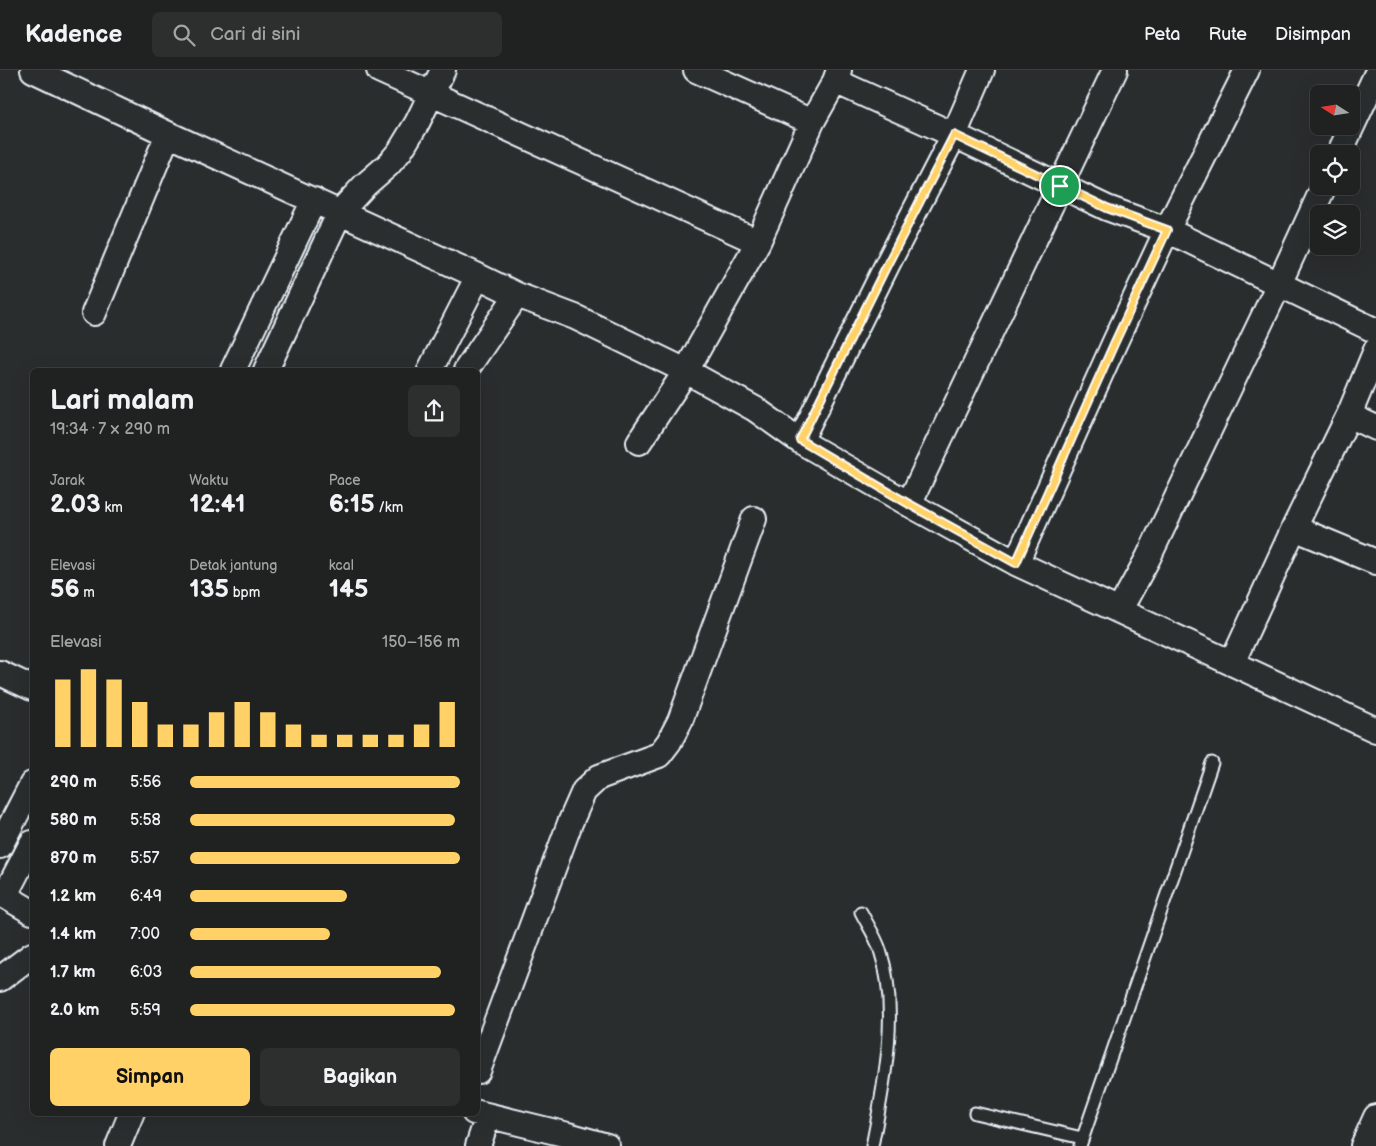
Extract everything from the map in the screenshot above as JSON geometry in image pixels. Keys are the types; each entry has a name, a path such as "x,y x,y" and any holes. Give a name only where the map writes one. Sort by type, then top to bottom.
{"street":[{"path":"33,70 517,295 575,317 686,371 755,409 800,440 909,504 1016,563 1376,730"},
{"path":"379,70 758,242"},
{"path":"267,368 340,212 400,151 432,95 443,70"},
{"path":"696,70 812,122"},
{"path":"800,440 954,135 982,70"},
{"path":"909,504 1115,70"},
{"path":"1016,563 1167,230 1247,70"},
{"path":"639,442 686,371 758,242 812,122 837,75 954,135 1060,186 1107,208 1167,230 1376,331"},
{"path":"1343,145 1376,75"},
{"path":"94,313 168,134"},
{"path":"1120,611 1148,558 1320,195"},
{"path":"234,368 314,200"},
{"path":"431,368 478,276"},
{"path":"467,368 517,295"},
{"path":"1232,663 1294,528 1349,415 1376,350"},
{"path":"1349,415 1376,428"},
{"path":"480,1066 570,823 584,791 599,777 659,756 669,742 680,721 754,519"},
{"path":"1294,528 1376,562"},
{"path":"0,673 30,687"},
{"path":"0,846 30,788"},
{"path":"30,846 2,894 30,911"},
{"path":"0,979 30,956"},
{"path":"478,1146 481,1114 607,1146"},
{"path":"118,1146 130,1116"},
{"path":"1362,1146 1376,1117"}],"lane":[{"path":"975,1113 1081,1142 1212,763"},
{"path":"861,912 880,949 886,975 889,1006 888,1043 883,1090 872,1146"}],"route":[{"path":"954,135 1060,186 1107,208 1167,230 1016,563 909,504 800,440 954,135"}]}
